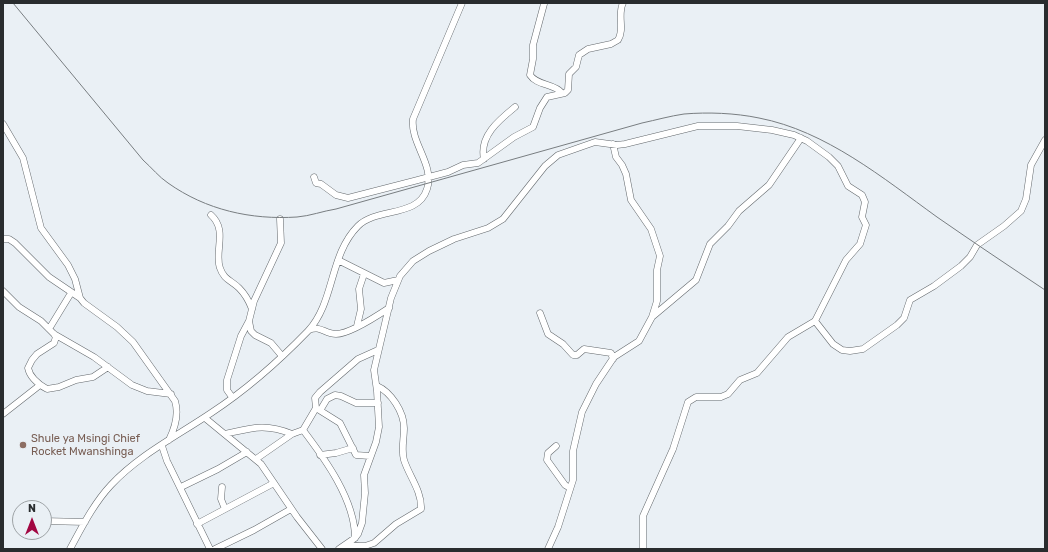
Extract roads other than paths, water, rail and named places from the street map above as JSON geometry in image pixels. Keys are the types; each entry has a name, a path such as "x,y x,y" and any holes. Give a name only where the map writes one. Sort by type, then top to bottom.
{"street":[{"path":"70,549 85,522 110,486 133,466 169,440 205,418 232,397 282,356 309,330 320,313 338,260 349,237 371,216 402,211 417,202 426,191 428,177 426,165 413,134 413,119 462,3"},
{"path":"314,177 316,183 321,184 336,195 348,198 448,172 463,165 475,164 514,137 533,127 540,108 549,96 568,90 569,74 576,67 580,55 591,48 613,43 619,38 623,3"},
{"path":"544,4 533,45 533,59 530,75 534,80 558,88 562,93"},
{"path":"548,85 549,96"},
{"path":"484,158 483,146 485,140 499,122 515,107"},
{"path":"3,124 23,158 41,228 68,265 75,279 80,298"},
{"path":"339,549 355,538 362,523 365,493 364,475 376,442 379,427 377,386 374,370 389,308 398,280 413,261 429,251 454,239 488,228 503,219 548,163 558,155 590,143 625,144 698,126 749,127 776,130 801,138 817,148 833,161 848,186 860,193 865,202 862,215 866,225 860,244 846,260 815,321 788,336 757,373 740,380 728,394 721,397 696,397 688,402 673,449 643,516 643,549"},
{"path":"652,317 696,280 710,244 728,226 740,211 769,185 801,138"},
{"path":"815,321 832,344 842,350 850,352 863,349 902,321 910,300 934,286 961,266 970,257 977,245 1004,226 1021,211 1026,199 1031,165 1045,140"},
{"path":"549,549 558,527 573,476 573,451 584,406 613,359 639,341 652,317 657,301 657,270 660,256 651,228 631,200 626,174 616,157 613,144"},
{"path":"211,215 218,224 220,268 228,281 236,285 243,292 252,309"},
{"path":"232,397 227,390 226,380 241,336 249,321 252,309 281,243 280,219"},
{"path":"3,239 9,239 20,246 49,277 80,298 84,303 117,327 133,342 171,394 177,410 176,421 169,440"},
{"path":"338,260 384,284 398,280"},
{"path":"357,326 361,309 359,298 360,290 364,274"},
{"path":"3,291 19,307 54,334 108,367 137,388 171,394"},
{"path":"49,329 71,293"},
{"path":"309,330 316,328 332,334 342,334 389,308"},
{"path":"540,313 548,334 563,344 573,355 577,355 584,349 594,349 611,353 613,359"},
{"path":"249,321 251,331 255,335 271,343 282,356"},
{"path":"54,334 56,336 54,343 37,354 28,368 34,380 40,385 47,389 59,387 76,380 93,377 108,367"},
{"path":"370,456 356,455 340,423 319,409 316,396 324,387 364,356 378,350"},
{"path":"3,414 40,385"},
{"path":"346,545 355,547 366,546 374,543 396,524 421,509 418,493 403,458 403,422 394,401 386,391 377,386"},
{"path":"256,459 292,434 303,430 327,399 335,395 341,396 356,403 378,403"},
{"path":"205,418 256,459 322,549"},
{"path":"225,434 264,426 275,427 292,434"},
{"path":"303,430 344,493 353,520 355,538"},
{"path":"162,446 167,461 210,549"},
{"path":"556,446 549,452 546,460 563,482 570,488"},
{"path":"320,454 336,453 353,448"},
{"path":"181,487 224,466 247,452"},
{"path":"197,524 274,483"},
{"path":"222,487 221,498 225,509"},
{"path":"215,549 292,509"},
{"path":"52,521 85,522"}],"railway":[{"path":"13,3 143,160 168,183 183,192 198,200 230,211 263,217 280,218 307,216 642,123 684,114 731,114 750,116 784,124 831,145 875,172 937,217 1045,290"}],"place":[{"name":"Shule ya Msingi Chief Rocket Mwanshinga","path":"23,445"}]}
